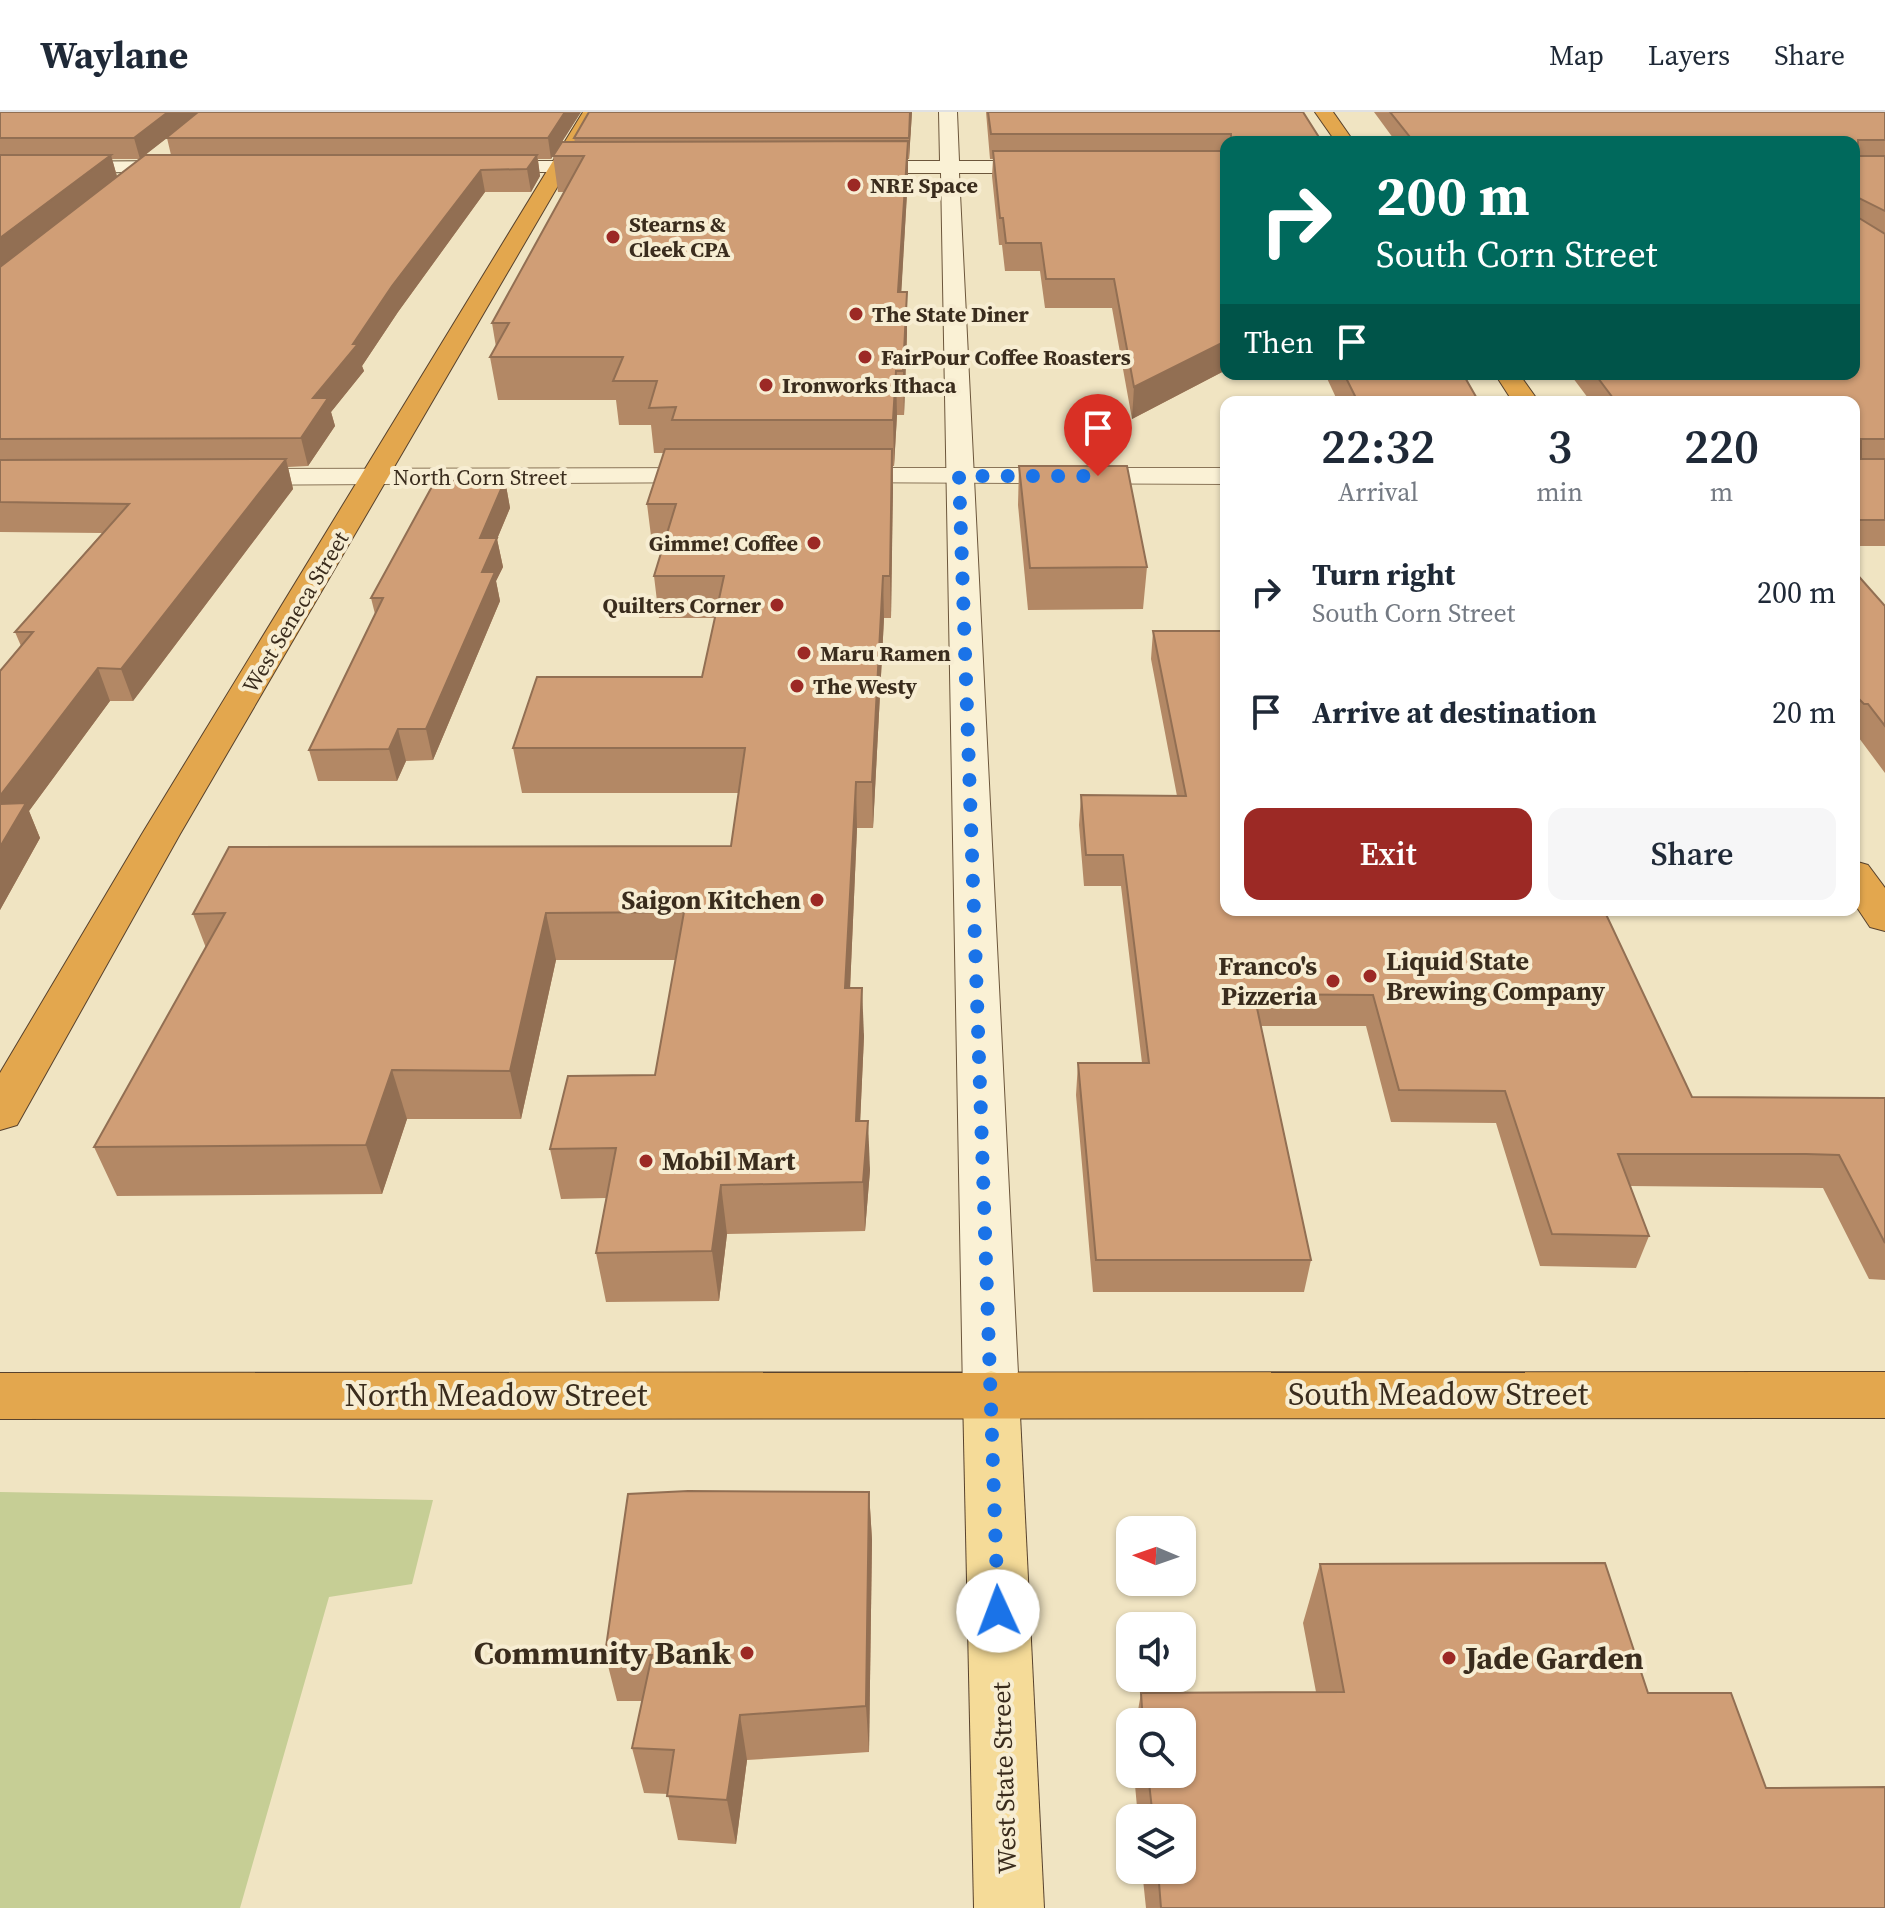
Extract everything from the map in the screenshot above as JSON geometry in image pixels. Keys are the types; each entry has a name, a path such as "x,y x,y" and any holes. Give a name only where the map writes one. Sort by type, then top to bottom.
{"highway":[{"name":"West Seneca Street","path":"0,1113 161,834 592,112"},
{"path":"1324,112 1341,136"},
{"path":"1860,882 1885,918"},
{"name":"South Meadow Street","path":"991,1394 1885,1395"},
{"name":"North Meadow Street","path":"0,1396 991,1394"}],"main road":[{"name":"West State Street","path":"991,1394 1009,1908"}],"street":[{"name":"West State Street","path":"948,112 991,1394"},
{"path":"121,187 169,149"},
{"path":"0,168 207,167"},
{"path":"453,167 625,167"},
{"path":"830,167 1076,167"},
{"name":"North Corn Street","path":"201,477 743,476"},
{"path":"805,476 1220,476"}],"green space":[{"path":"0,1492 433,1500 412,1584 329,1597 240,1908 0,1908"}],"building":[{"path":"0,112 168,112 134,138 0,138"},
{"path":"198,112 565,112 548,138 166,138"},
{"path":"589,112 910,112 909,138 574,138"},
{"path":"988,112 1303,112 1318,136 1231,134 991,134"},
{"path":"1390,112 1885,112 1885,140 1860,140 1860,136 1409,136"},
{"path":"908,141 898,292 907,292 903,371 896,371 893,420 672,420 676,407 649,408 657,381 613,381 623,357 490,357 509,323 492,323 584,156 553,156 562,142"},
{"path":"993,151 1220,151 1220,344 1134,387 1114,279 1046,279 1041,243 1006,243 1003,218 1000,218"},
{"path":"0,155 111,155 0,238"},
{"path":"145,155 537,155 527,169 481,170 392,286 353,344 358,344 313,398 328,398 301,438 0,439 0,267"},
{"path":"1860,156 1885,156 1885,211 1860,198"},
{"path":"1860,219 1885,234 1885,439 1861,439 1861,459 1885,459 1885,520 1860,520 1860,396 1612,396 1600,380 1860,380"},
{"path":"1347,380 1466,380 1476,396 1355,396"},
{"path":"665,449 892,449 890,576 883,576 872,782 856,782 845,988 862,988 856,1121 868,1121 863,1182 721,1185 712,1251 596,1253 616,1148 550,1149 568,1076 655,1075 684,912 546,913 510,1071 392,1070 366,1145 94,1147 225,913 193,914 229,847 731,846 745,748 513,748 537,677 702,677 724,576 654,576 676,504 647,504"},
{"path":"286,459 121,669 98,668 0,796 0,671 33,632 15,632 129,504 0,502 0,460"},
{"path":"1019,466 1127,466 1147,567 1030,568"},
{"path":"505,480 480,538 497,538 482,572 495,572 426,729 398,729 389,749 309,750 383,598 371,598 435,481"},
{"path":"1860,578 1885,606 1885,726 1868,704 1860,700"},
{"path":"1153,631 1220,631 1220,916 1607,916 1692,1097 1885,1098 1885,1243 1839,1155 1806,1154 1618,1154 1649,1236 1552,1234 1505,1091 1399,1090 1373,995 1254,994 1311,1260 1096,1260 1078,1063 1149,1063 1123,855 1086,855 1081,795 1186,796"},
{"path":"26,803 0,847 0,804"},
{"path":"688,1491 869,1492 866,1706 740,1715 727,1800 667,1796 674,1750 632,1748 652,1655 605,1654 628,1494"},
{"path":"1605,1563 1648,1693 1731,1693 1766,1788 1885,1787 1885,1908 1161,1908 1159,1884 1196,1884 1196,1804 1151,1804 1150,1788 1196,1788 1196,1708 1142,1708 1141,1693 1344,1692 1320,1564"}],"place":[{"name":"NRE Space","path":"854,185"},
{"name":"Stearns & Cleek CPA","path":"613,237"},
{"name":"The State Diner","path":"856,314"},
{"name":"FairPour Coffee Roasters","path":"865,357"},
{"name":"Ironworks Ithaca","path":"766,385"},
{"name":"Gimme! Coffee","path":"814,543"},
{"name":"Quilters Corner","path":"777,605"},
{"name":"Maru Ramen","path":"804,653"},
{"name":"The Westy","path":"797,686"},
{"name":"Saigon Kitchen","path":"817,900"},
{"name":"Liquid State Brewing Company","path":"1370,976"},
{"name":"Franco's Pizzeria","path":"1333,981"},
{"name":"Mobil Mart","path":"646,1161"},
{"name":"Community Bank","path":"747,1653"},
{"name":"Jade Garden","path":"1449,1658"}],"route":[{"path":"998,1611 959,476 1098,476"}]}
